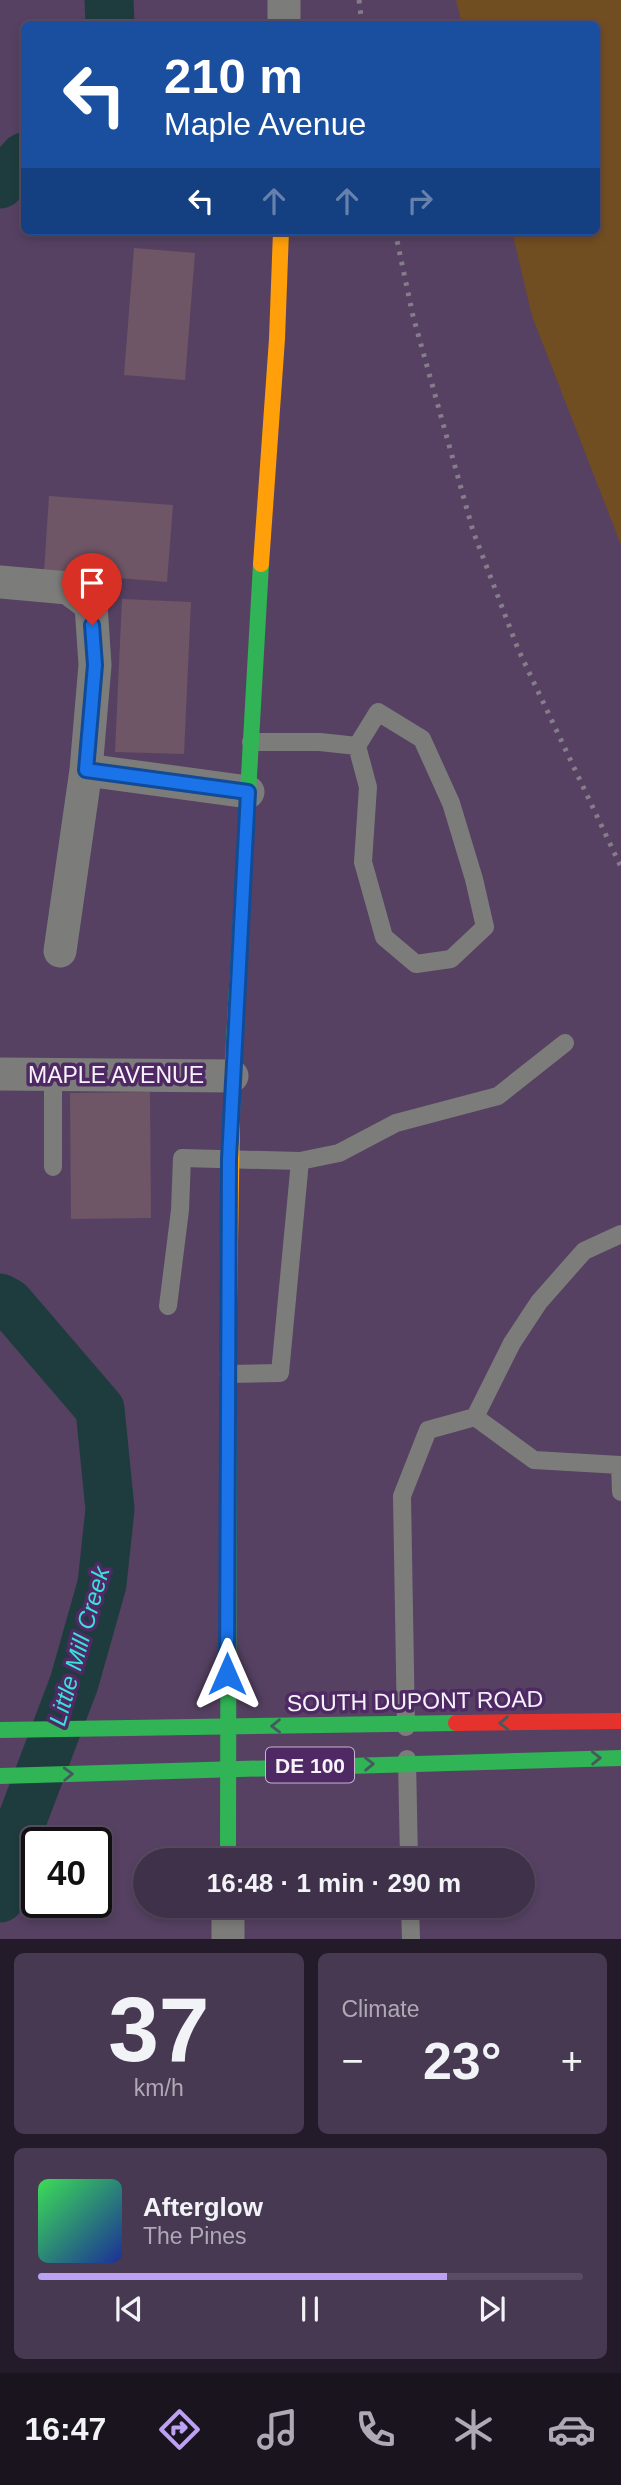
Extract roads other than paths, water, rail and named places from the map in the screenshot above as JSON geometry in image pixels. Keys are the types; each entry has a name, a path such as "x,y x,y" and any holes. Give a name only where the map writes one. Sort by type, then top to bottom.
{"street":[{"path":"284,0 284,21"},
{"path":"228,1848 229,1159 281,235"},
{"path":"0,582 68,589 91,605 95,665 86,770 60,951"},
{"path":"86,770 248,792"},
{"name":"MAPLE AVENUE","path":"0,1074 232,1076"},
{"name":"SOUTH DUPONT ROAD","path":"0,1731 621,1721"},
{"name":"DE 100","path":"0,1776 621,1758"},
{"path":"228,1918 228,1939"}],"lane":[{"path":"378,712 422,738 451,803 474,878 485,928 452,959 416,964 384,937 363,862 368,787 357,746 378,712"},
{"path":"251,742 320,742 357,746"},
{"path":"168,1306 180,1210 182,1158 300,1161 339,1153 396,1123 498,1097 565,1043"},
{"path":"53,1075 53,1167"},
{"path":"228,1374 280,1373 300,1161"},
{"path":"409,1848 402,1496 428,1430 475,1417 512,1343 539,1303 584,1251 621,1234"},
{"path":"475,1417 534,1460 621,1464 621,1492"},
{"path":"410,1918 411,1939"}],"waterway":[{"name":"Little Mill Creek","path":"109,0 110,21"},
{"name":"Little Mill Creek","path":"0,184 21,160"},
{"name":"Little Mill Creek","path":"0,1298 9,1303 100,1409 110,1509 102,1584 74,1683 4,1868 0,1898"}],"railway":[{"path":"359,0 362,21"},
{"path":"396,235 413,316 473,531 518,649 621,867"}]}
